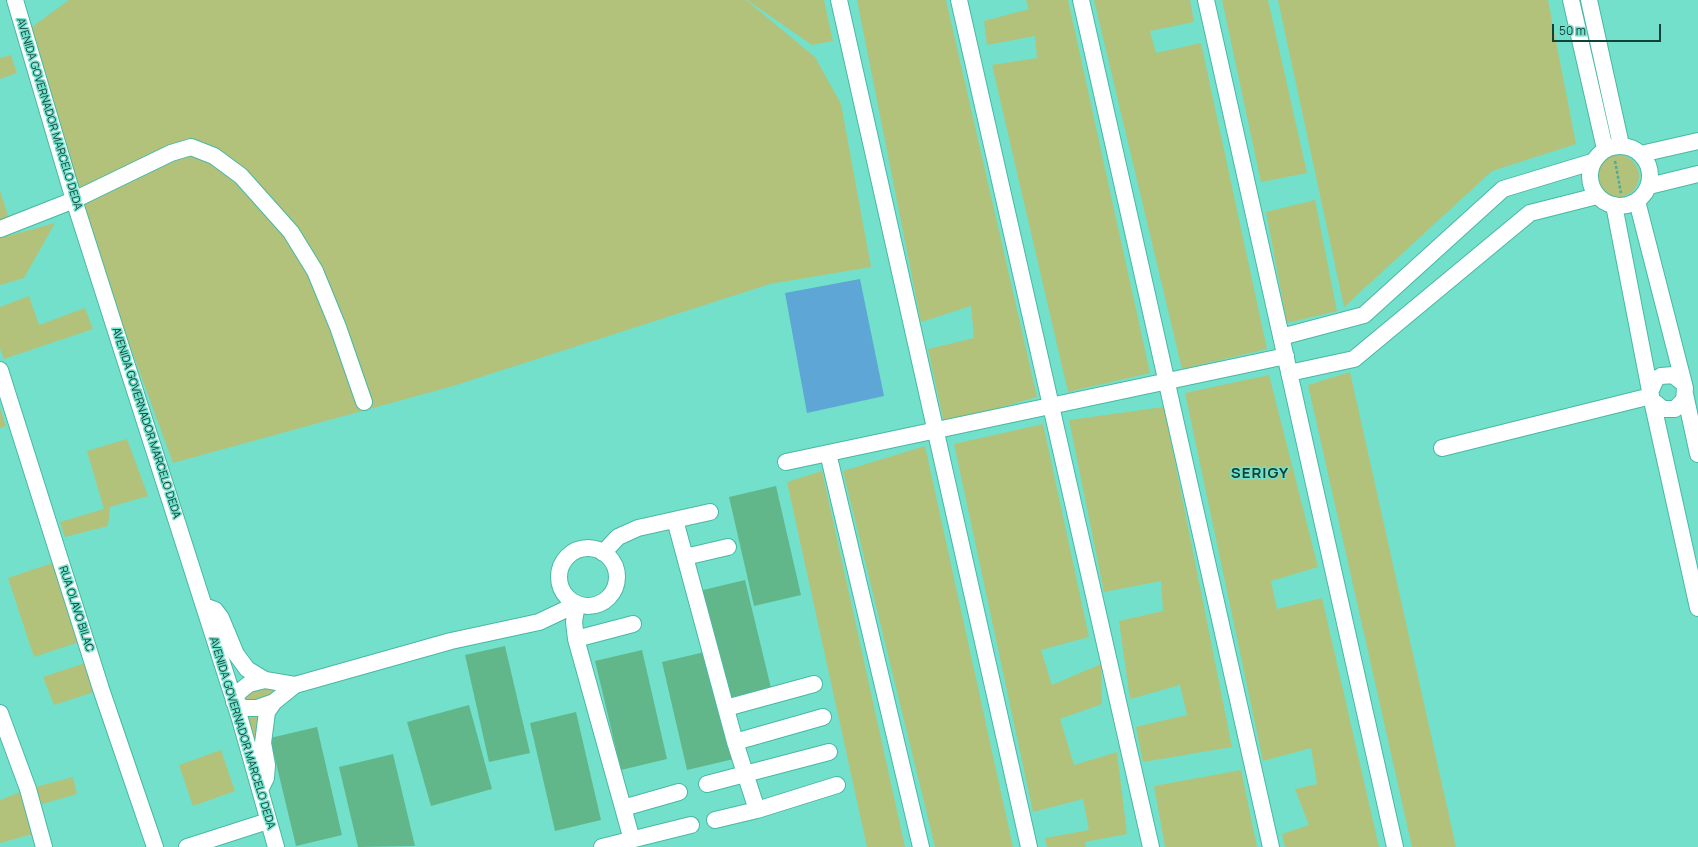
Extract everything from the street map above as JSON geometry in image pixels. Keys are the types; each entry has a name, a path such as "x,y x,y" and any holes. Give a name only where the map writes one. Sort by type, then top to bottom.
{"street":[{"name":"AVENIDA GOVERNADOR MARCELO DEDA","path":"15,0 74,200 234,702 276,847"},
{"path":"839,0 1029,847"},
{"path":"958,0 1152,847"},
{"path":"1081,0 1271,847"},
{"path":"1206,0 1395,847"},
{"path":"1571,0 1604,149"},
{"path":"1589,0 1621,145"},
{"path":"1641,154 1698,141"},
{"path":"1281,337 1364,315 1502,189 1592,162 1604,149 1621,145 1637,150 1641,154 1649,166 1651,176 1649,186 1637,201 1628,205 1614,206 1609,204 1598,196 1590,183 1592,162"},
{"path":"0,229 74,200 171,153 191,147 214,156 241,176 291,232 315,271 338,327 364,402"},
{"path":"1649,186 1698,174"},
{"path":"1290,373 1354,359 1530,213 1598,196"},
{"path":"1637,201 1688,388 1698,454"},
{"path":"1614,206 1651,396 1698,608"},
{"path":"786,462 1286,356"},
{"name":"RUA OLAVO BILAC","path":"0,370 99,681 155,847"},
{"path":"1651,396 1656,379 1661,376 1673,375 1688,388"},
{"path":"1651,396 1663,409 1669,410 1680,405 1688,388"},
{"path":"1442,448 1651,396"},
{"path":"828,454 921,847"},
{"path":"603,553 618,537 638,528 710,512"},
{"path":"674,520 735,742 756,810"},
{"path":"685,557 728,547"},
{"path":"585,548 595,549 603,553 610,559 615,567 617,576 616,586 612,594 605,601 596,605 587,606 578,604 569,599 563,592 560,583 562,564 568,556 585,548"},
{"path":"539,622 563,592"},
{"path":"260,790 266,778 267,765 263,743 267,712 274,702 295,685 451,641 539,622 578,604"},
{"path":"578,604 574,622 576,639 632,840"},
{"path":"204,606 215,610 221,618 236,654 247,669 265,680 295,685"},
{"path":"576,639 633,624"},
{"path":"265,680 249,684 238,692 234,702 244,708 256,708 274,702"},
{"path":"726,708 814,684"},
{"path":"0,713 28,790 44,847"},
{"path":"735,742 824,717"},
{"path":"707,784 829,752"},
{"path":"715,820 756,810 837,785"},
{"path":"623,808 679,792"},
{"path":"187,847 268,821"},
{"path":"602,847 691,825"}],"green space":[{"path":"69,0 746,0 815,57 841,104 871,267 770,284 453,386 173,463 68,177 25,32"},
{"path":"747,0 824,0 833,41 812,45"},
{"path":"857,0 946,0 1037,397 944,423 928,349 974,338 971,306 921,322"},
{"path":"1026,0 1068,0 1150,373 1068,392 992,65 1037,58 1035,36 987,45 984,21 1029,9"},
{"path":"1094,0 1190,0 1194,22 1150,31 1156,53 1201,43 1267,349 1182,369"},
{"path":"1222,0 1268,0 1307,173 1261,182"},
{"path":"1278,0 1548,0 1576,144 1492,171 1344,307"},
{"path":"11,55 17,73 0,79 0,58"},
{"path":"1614,155 1622,155 1630,158 1636,164 1639,176 1636,188 1630,194 1622,197 1614,197 1606,194 1600,188 1597,180 1597,172 1600,164 1606,158"},
{"path":"0,191 9,218 0,221"},
{"path":"1315,200 1337,311 1287,323 1266,212"},
{"path":"55,223 24,278 0,285 0,238"},
{"path":"29,296 39,325 85,308 93,329 4,359 0,349 0,307"},
{"path":"1350,372 1456,847 1412,847 1308,385"},
{"path":"1269,375 1318,567 1271,581 1277,609 1322,598 1379,847 1285,847 1282,834 1309,825 1295,789 1317,784 1311,748 1263,761 1185,393"},
{"path":"1164,407 1232,747 1143,762 1136,727 1187,715 1180,685 1130,699 1119,621 1163,611 1161,581 1104,592 1069,420"},
{"path":"0,408 6,426 0,428"},
{"path":"1043,424 1089,637 1041,650 1052,685 1101,664 1102,704 1060,719 1074,765 1117,752 1127,834 1085,842 1086,847 1047,847 1045,838 1089,830 1083,799 1033,812 954,444"},
{"path":"127,439 148,496 110,507 108,526 65,537 60,522 104,509 87,451"},
{"path":"925,446 1013,847 935,847 843,471"},
{"path":"822,471 905,847 867,847 787,482"},
{"path":"52,563 79,642 34,657 8,578"},
{"path":"85,663 94,692 54,705 43,677"},
{"path":"277,683 281,696 244,708 239,692"},
{"path":"261,712 263,766 240,719"},
{"path":"221,750 235,791 193,806 179,765"},
{"path":"1241,770 1257,847 1165,847 1154,786"},
{"path":"73,777 77,794 39,805 40,832 0,843 0,800 28,789"}],"water":[{"path":"860,279 884,396 807,413 785,293"}],"building":[{"path":"776,486 801,595 754,606 729,497"},
{"path":"745,580 771,688 724,699 699,591"},
{"path":"505,646 530,753 489,762 465,655"},
{"path":"642,650 667,759 621,770 595,661"},
{"path":"709,651 734,759 687,770 662,662"},
{"path":"469,705 492,789 431,806 407,722"},
{"path":"576,712 601,820 555,831 530,723"},
{"path":"317,727 342,835 296,846 270,738"},
{"path":"393,754 415,846 358,847 339,767"}],"district":[{"name":"SERIGY","path":"1260,474"}]}
